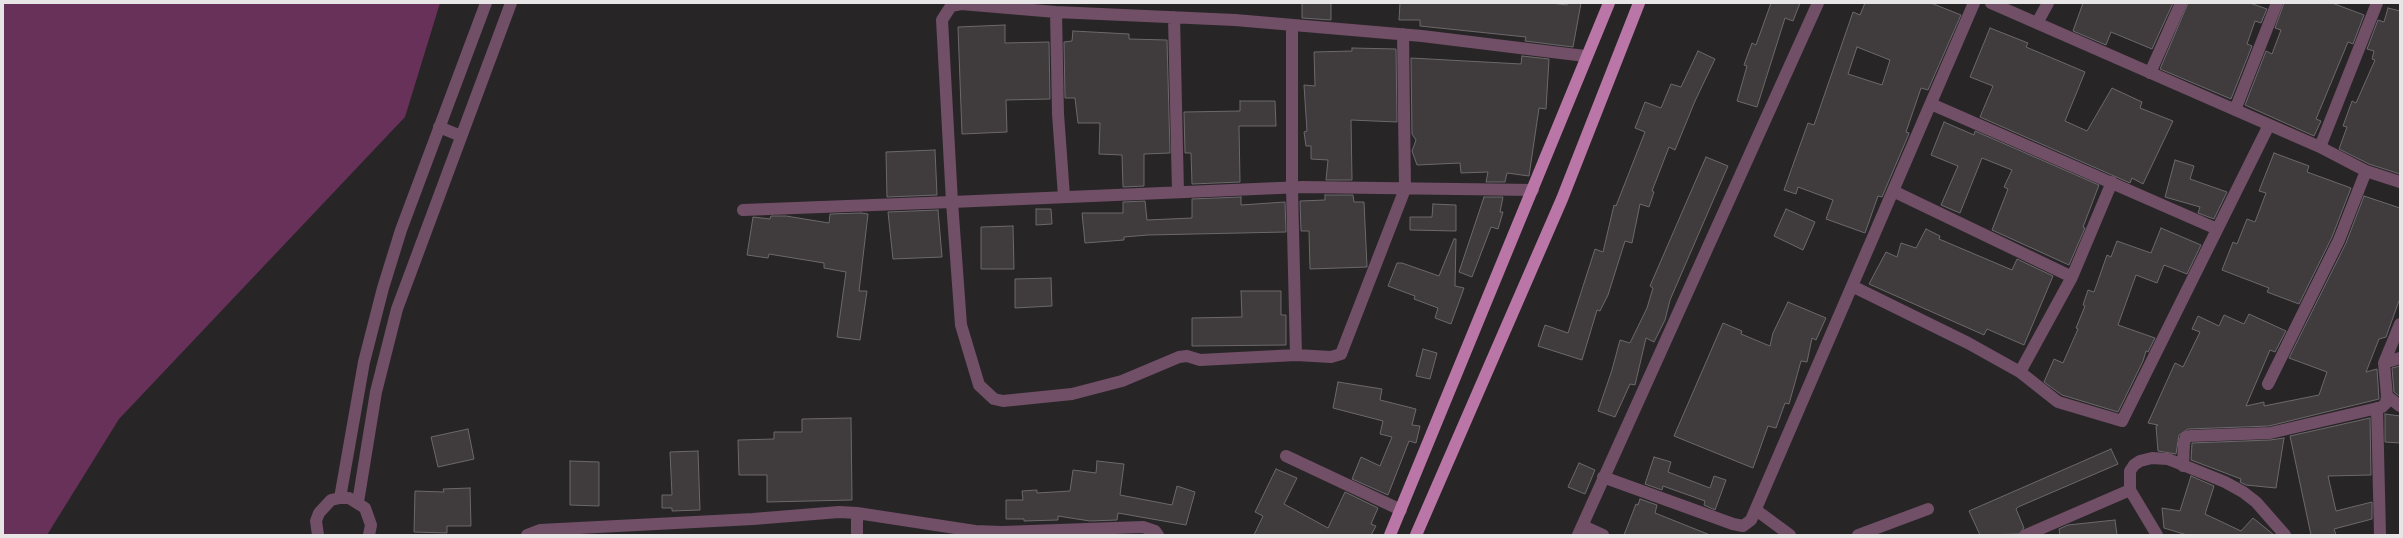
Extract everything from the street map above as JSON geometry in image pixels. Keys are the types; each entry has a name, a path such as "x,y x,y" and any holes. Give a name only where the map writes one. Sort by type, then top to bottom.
{"main road":[{"path":"1390,535 1534,190 1585,56 1609,3"},
{"path":"1416,535 1562,199 1639,3"}],"street":[{"path":"340,498 364,362 383,288 439,127 486,3"},
{"path":"358,502 376,392 397,309 511,3"},
{"path":"1603,535 1583,525 1603,477 1818,3"},
{"path":"1603,477 1733,524 1743,526 1751,520 1974,3"},
{"path":"1991,3 2320,147 2366,171 2400,182"},
{"path":"2037,23 2048,3"},
{"path":"2150,73 2181,3"},
{"path":"2235,110 2277,3"},
{"path":"2320,147 2377,3"},
{"path":"1403,34 1405,189 1341,354 1331,357 1296,355 1200,360 1183,357 1122,381 1072,394 1003,401 994,399 979,385 961,325 952,202 942,20 951,6 961,4 1056,12 1174,17 1292,25 1403,34 1585,56"},
{"path":"1056,12 1058,114 1064,196"},
{"path":"1174,17 1178,192"},
{"path":"1292,25 1292,188 1296,355"},
{"path":"1931,104 2112,182 2217,230"},
{"path":"1852,286 1968,343 2020,372 2058,402 2122,421 2269,125"},
{"path":"439,127 461,136"},
{"path":"2268,384 2339,240 2366,171"},
{"path":"2020,372 2072,277 2112,182"},
{"path":"743,210 1292,188 1534,190"},
{"path":"1893,191 2072,277"},
{"path":"2183,466 2184,443 2186,437 2270,433 2377,408 2386,403 2387,396 2384,363 2400,324"},
{"path":"2384,363 2400,358"},
{"path":"2387,396 2400,406"},
{"path":"2377,408 2380,535"},
{"path":"1286,456 1401,510"},
{"path":"2157,535 2130,490 2130,471 2140,461 2152,458 2168,459 2225,482 2243,492 2256,502 2285,535"},
{"path":"2026,535 2130,490"},
{"path":"318,535 316,521 319,513 332,500 340,498 358,502 370,516 371,525 369,535"},
{"path":"1858,535 1928,509"},
{"path":"1756,510 1790,535"},
{"path":"527,535 540,530 608,531 839,512 857,513 975,531 1002,532 1143,527 1155,531 1158,535"},
{"path":"857,513 858,535"}],"shaded area":[{"path":"3,3 440,3 405,117 119,419 47,535 3,535"}],"building":[{"path":"1302,3 1331,3 1331,20 1302,18"},
{"path":"1400,3 1551,3 1567,5 1568,3 1581,3 1573,47 1525,41 1526,37 1420,26 1420,20 1399,20"},
{"path":"1771,3 1800,3 1793,21 1785,18 1757,107 1737,101 1747,66 1744,65 1752,43 1756,45"},
{"path":"1865,3 1931,3 1961,15 1928,90 1921,88 1906,132 1909,133 1908,136 1882,197 1878,196 1865,233 1826,219 1833,200 1798,187 1796,194 1784,190 1808,123 1814,125 1853,12 1860,15","holes":["1857,47 1890,60 1882,85 1848,74"]},
{"path":"2083,3 2173,3 2152,49 2111,32 2106,45 2073,31"},
{"path":"2188,3 2250,3 2267,9 2261,23 2255,21 2247,44 2252,46 2231,99 2160,69"},
{"path":"2284,3 2332,3 2364,15 2353,44 2348,42 2316,119 2321,121 2314,136 2245,105 2266,51 2272,54 2281,30 2275,28"},
{"path":"2388,8 2400,11 2400,174 2369,164 2339,149 2347,127 2343,126 2352,101 2356,103 2375,60 2372,59 2374,51 2367,49 2378,20 2384,22"},
{"path":"1005,25 1005,43 1049,42 1050,99 1006,100 1007,132 962,134 958,27"},
{"path":"1990,28 2028,43 2026,47 2085,72 2065,121 2087,131 2112,88 2142,102 2140,108 2173,121 2143,184 2132,178 2130,183 1980,117 1993,86 1970,77"},
{"path":"1073,31 1129,34 1129,39 1167,40 1170,153 1144,154 1144,186 1123,187 1122,155 1099,154 1100,123 1078,123 1075,98 1065,98 1064,42 1072,41"},
{"path":"1352,48 1396,49 1397,122 1351,120 1352,180 1326,180 1328,160 1311,159 1311,146 1306,146 1304,132 1307,131 1304,85 1315,86 1314,52 1352,51"},
{"path":"1698,51 1715,59 1695,101 1675,150 1669,147 1652,191 1654,192 1649,207 1640,204 1632,243 1625,241 1608,295 1600,311 1597,310 1582,360 1538,346 1545,325 1568,333 1595,249 1603,252 1614,205 1616,206 1645,132 1635,128 1645,102 1661,108 1671,84 1681,87"},
{"path":"1522,56 1549,59 1546,109 1539,108 1529,176 1507,173 1505,182 1486,182 1488,172 1461,173 1460,163 1417,165 1412,151 1416,140 1412,134 1411,58 1521,64"},
{"path":"1240,101 1275,101 1276,126 1239,126 1240,182 1192,184 1191,153 1185,153 1184,112 1240,111"},
{"path":"1944,122 1974,135 1975,131 2099,185 2083,227 2085,228 2069,265 1992,230 2008,189 2004,187 2012,170 1982,158 1960,213 1941,205 1958,166 1931,155"},
{"path":"935,150 937,195 887,197 886,152"},
{"path":"2274,153 2309,166 2307,172 2351,188 2332,237 2299,304 2267,292 2269,288 2222,270 2233,242 2237,244 2247,219 2255,222 2266,193 2259,191"},
{"path":"1706,157 1728,166 1670,300 1665,320 1654,342 1646,338 1635,385 1630,384 1615,417 1598,411 1612,370 1620,340 1630,343 1647,308 1653,288 1650,286"},
{"path":"2175,160 2194,166 2190,179 2227,192 2214,219 2198,213 2200,207 2165,197"},
{"path":"1325,195 1353,195 1354,202 1364,202 1367,267 1310,269 1309,231 1301,231 1300,201 1325,200"},
{"path":"2364,196 2400,208 2400,298 2386,337 2379,339 2366,372 2377,369 2379,399 2269,426 2188,429 2179,435 2176,454 2158,451 2156,426 2158,425 2148,423 2175,363 2183,367 2200,332 2192,329 2198,316 2219,326 2224,315 2244,324 2249,314 2286,331 2275,352 2270,350 2246,406 2264,402 2264,406 2319,395 2327,372 2289,358 2346,243"},
{"path":"1241,197 1241,205 1285,202 1286,232 1148,235 1124,237 1124,240 1085,243 1082,213 1123,213 1123,202 1145,201 1147,220 1192,218 1192,199"},
{"path":"1484,197 1503,197 1500,212 1503,212 1498,229 1491,227 1472,277 1459,272"},
{"path":"1433,204 1456,205 1456,231 1410,230 1410,217 1432,217"},
{"path":"1036,209 1051,209 1052,224 1036,225"},
{"path":"1786,209 1815,222 1803,250 1774,236"},
{"path":"938,210 942,257 893,259 888,212"},
{"path":"830,214 868,214 859,291 867,291 860,340 837,337 846,272 824,268 824,263 769,254 768,258 747,255 753,217 770,219 771,216 786,216 829,223"},
{"path":"1013,226 1014,269 981,269 981,227"},
{"path":"2161,228 2201,245 2187,274 2164,265 2157,283 2136,275 2118,325 2155,338 2148,352 2146,351 2143,361 2118,412 2062,395 2044,382 2054,359 2063,363 2078,329 2076,328 2085,306 2083,305 2088,290 2094,292 2107,255 2111,257 2117,241 2151,253"},
{"path":"1926,229 1940,236 1939,239 2012,270 2017,259 2053,276 2024,345 1987,329 1984,335 1869,284 1886,252 1897,257 1901,243 1916,248"},
{"path":"1454,239 1456,239 1455,286 1464,288 1451,324 1435,318 1438,308 1414,299 1415,296 1388,286 1397,263 1402,263 1439,276"},
{"path":"1051,278 1052,306 1015,308 1015,279"},
{"path":"1241,291 1281,291 1281,315 1286,315 1286,345 1192,346 1192,318 1242,317"},
{"path":"1788,302 1826,318 1816,340 1812,338 1807,362 1801,361 1789,404 1785,403 1776,428 1768,426 1753,468 1674,436 1723,323 1742,331 1741,334 1770,346 1773,333"},
{"path":"1423,349 1437,353 1430,379 1416,376"},
{"path":"2400,366 2399,396 2394,392 2392,368"},
{"path":"1338,382 1382,389 1380,400 1416,409 1412,425 1420,426 1416,443 1409,441 1388,495 1352,479 1361,457 1380,466 1392,437 1380,434 1383,421 1333,408"},
{"path":"2385,414 2400,416 2400,443 2385,442"},
{"path":"851,418 852,500 767,502 767,475 739,475 738,440 774,439 774,432 802,432 802,419"},
{"path":"2370,418 2371,475 2328,476 2336,511 2372,502 2372,519 2334,529 2336,535 2311,535 2290,436"},
{"path":"468,429 474,459 438,467 431,437"},
{"path":"2284,438 2276,488 2246,485 2240,482 2241,479 2191,460 2192,443 2270,440"},
{"path":"2111,449 2118,464 2018,507 2016,509 2024,528 2019,534 1980,535 1969,511"},
{"path":"698,451 700,510 672,511 672,508 662,508 662,495 672,495 670,452"},
{"path":"1654,457 1671,462 1668,472 1710,488 1714,476 1726,480 1715,510 1704,505 1705,501 1663,486 1662,490 1645,484"},
{"path":"570,461 599,462 599,506 570,505"},
{"path":"1097,461 1124,464 1120,495 1172,505 1177,486 1195,492 1186,525 1118,513 1117,520 1090,521 1058,516 1058,520 1024,521 1024,519 1006,519 1006,500 1023,500 1022,491 1037,490 1037,493 1070,491 1073,470 1096,473"},
{"path":"1579,463 1595,470 1585,494 1568,487"},
{"path":"1276,469 1297,478 1284,504 1328,528 1345,492 1378,508 1371,524 1376,526 1371,535 1254,535 1263,516 1255,512"},
{"path":"2191,476 2214,486 2205,514 2241,531 2253,518 2274,535 2187,535 2164,528 2162,508 2180,511"},
{"path":"470,488 471,526 447,526 447,533 414,532 415,491 444,492 443,489"},
{"path":"1640,499 1657,505 1655,513 1710,535 1624,535 1636,504 1638,505"},
{"path":"2115,520 2117,535 2060,535 2059,529 2068,525"}]}
